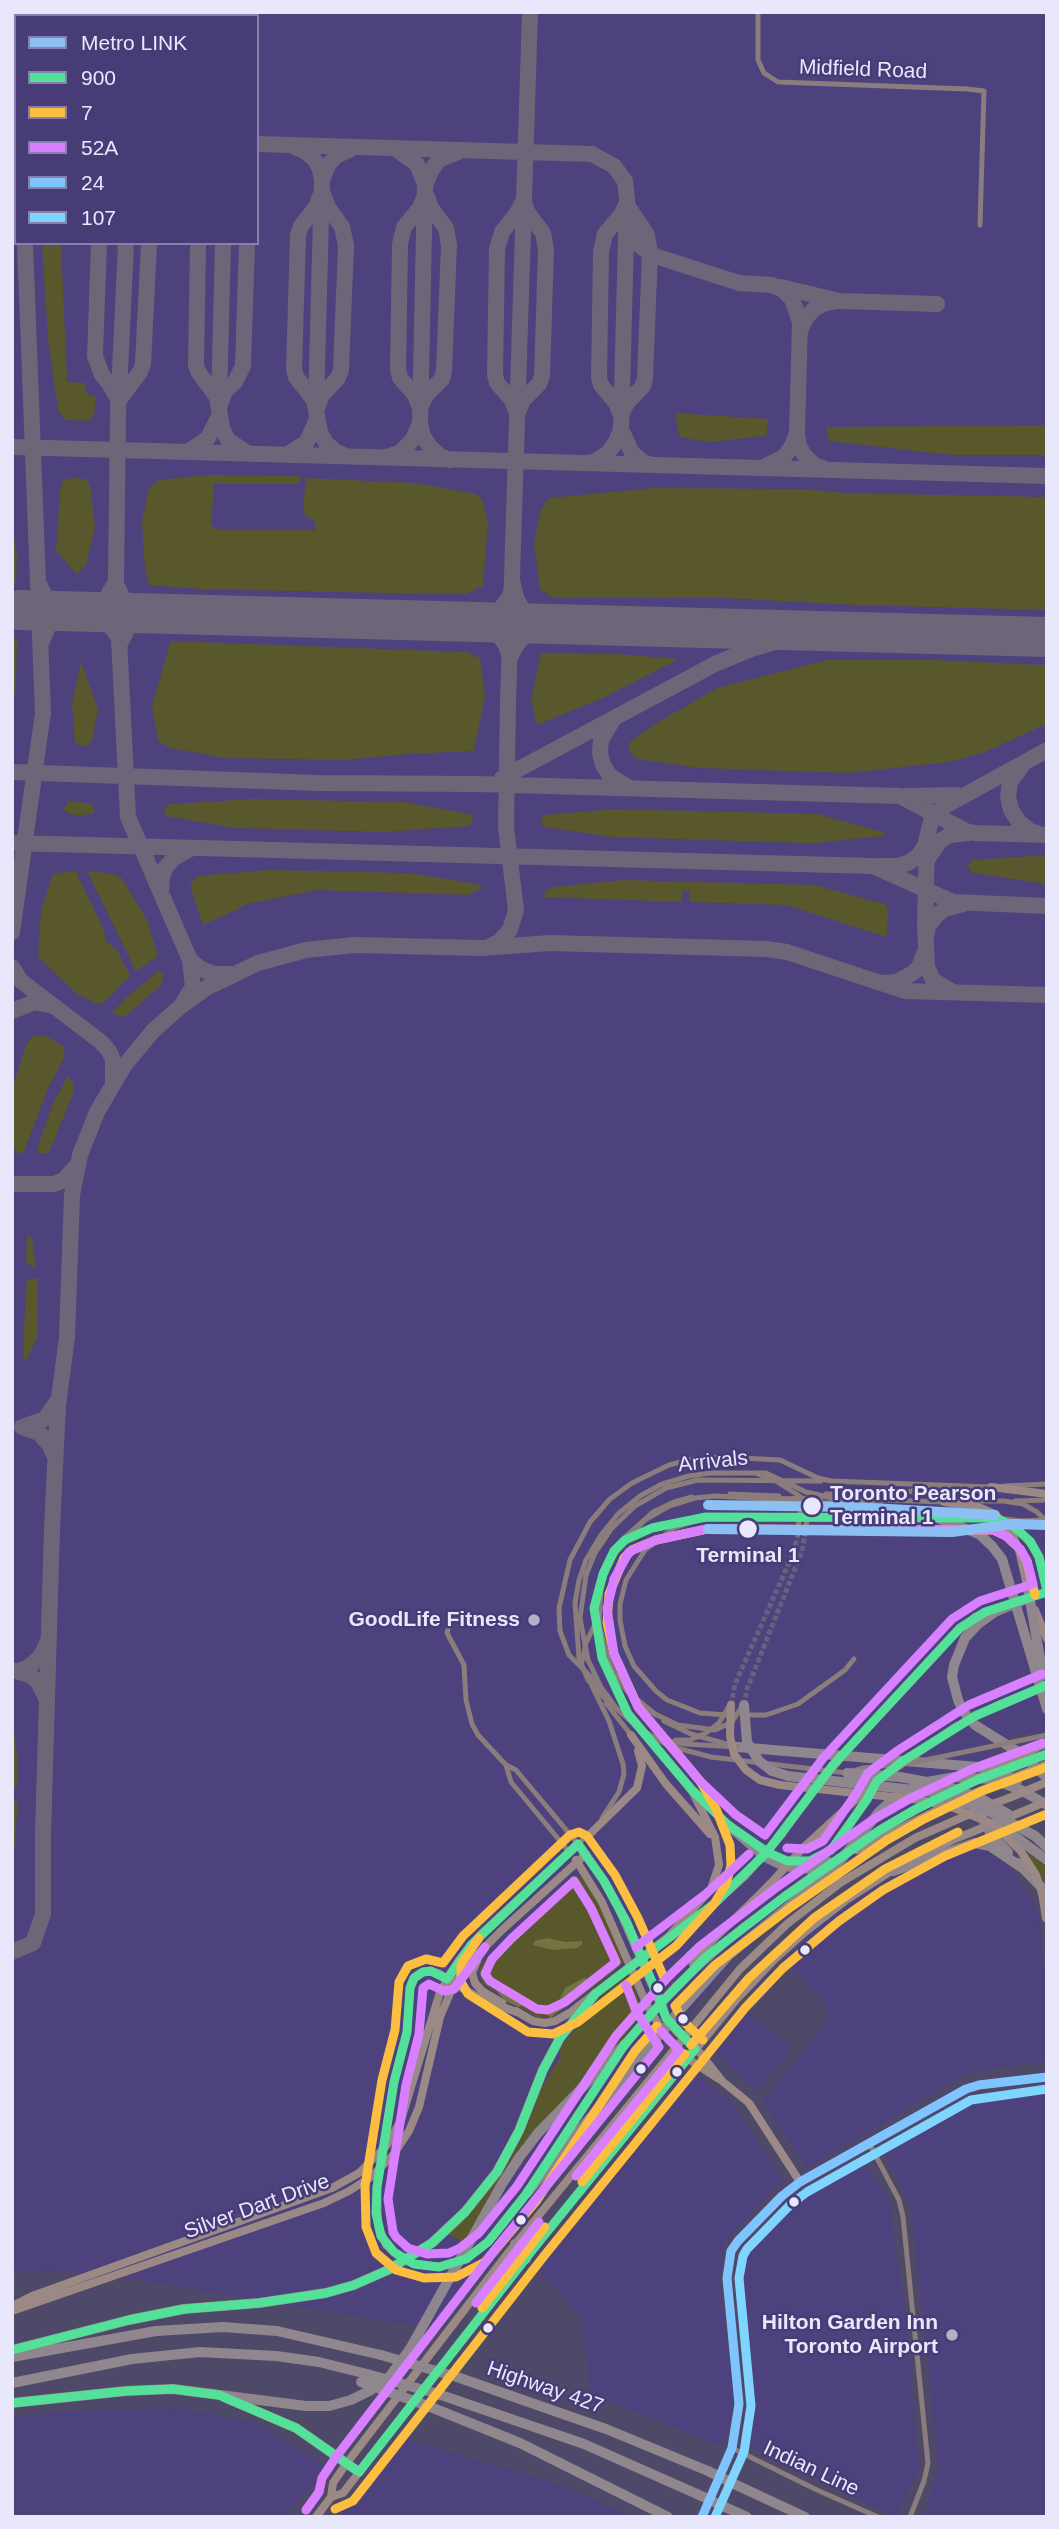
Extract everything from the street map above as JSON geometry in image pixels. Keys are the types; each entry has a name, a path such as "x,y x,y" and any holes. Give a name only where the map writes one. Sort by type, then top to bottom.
{"highway":[{"path":"940,1519 973,1530 992,1545 1002,1559 1047,1709"},
{"path":"1027,1589 1047,1696"},
{"path":"1024,1600 976,1621 965,1638 952,1677 963,1711 981,1730 1023,1755 1047,1780"},
{"path":"743,1705 747,1742 754,1756 772,1771 788,1776 932,1791 987,1810 1035,1836"},
{"path":"737,1747 978,1767 994,1770 1024,1784 1047,1802"},
{"path":"847,1773 900,1777 963,1791 999,1808 1047,1847"},
{"path":"527,2193 729,1955 818,1882 891,1801 907,1790 942,1778 971,1777 992,1779 1047,1802"},
{"path":"978,1810 1021,1867 1047,1893"},
{"path":"728,1825 765,1857 794,1869 811,1869 828,1863 857,1841"},
{"path":"989,1825 1017,1838 1047,1860"},
{"path":"892,1871 975,1843 990,1846 1021,1867"},
{"path":"12,2350 128,2320 184,2309 259,2303 326,2292 354,2285 409,2258 432,2243 465,2212 497,2172 519,2131 543,2070 560,2038 596,1994"},
{"path":"12,2403 173,2389 306,2406 329,2406 361,2395 390,2376 410,2349 519,2158 538,2133 625,2044"},
{"path":"515,2244 526,2259"},
{"name":"Highway 427","path":"12,2357 156,2331 223,2326 278,2331 381,2355 457,2377 579,2419 708,2471 805,2517"},
{"name":"Highway 427","path":"12,2383 132,2359 180,2354 252,2353 319,2362 364,2378 438,2394 584,2444 747,2517"},
{"path":"364,2378 520,2443 668,2517"},
{"path":"219,2395 296,2428 359,2472"}],"street":[{"name":"Midfield Road","path":"758,12 758,60 764,73 778,82 984,91 980,225"},
{"path":"831,1481 774,1459 714,1457 663,1467 641,1476 618,1492 599,1511 578,1542 565,1575 559,1608 560,1631 573,1661 600,1686 617,1709 640,1729 669,1746 711,1757 847,1773 863,1768 911,1763 1047,1735"},
{"name":"Arrivals","path":"737,1747 685,1744 647,1735 602,1698 588,1679 579,1658 575,1603 586,1560 618,1514 640,1496 689,1476 710,1473 766,1474 776,1476 806,1492 832,1498"},
{"path":"590,1834 615,1800 624,1774 619,1746 582,1662 576,1619 579,1586 590,1554 618,1516 650,1492 680,1479 719,1474 763,1475 803,1498 822,1516"},
{"path":"600,1686 588,1660 582,1636 582,1593 595,1553 626,1513 666,1488 698,1480 831,1481 990,1487 1047,1484"},
{"path":"805,1534 808,1512 820,1503 874,1502 930,1485"},
{"path":"990,1487 1047,1494"},
{"path":"798,1534 802,1507 816,1495 888,1496 903,1493"},
{"path":"631,1719 602,1658 594,1608 597,1591 609,1560 620,1543 636,1525 653,1512 691,1497 726,1494 803,1498"},
{"name":"Arrivals","path":"653,1713 639,1702 615,1674 605,1653 601,1636 598,1604 601,1586 617,1550 631,1532 645,1520 677,1503 695,1498 832,1498"},
{"path":"832,1498 944,1502 1047,1500"},
{"path":"1004,1501 1027,1506 1047,1521"},
{"path":"944,1502 978,1507 995,1514 1011,1531 1019,1550 1027,1589 1047,1639"},
{"path":"620,1543 652,1528 706,1517 996,1518 1047,1521"},
{"path":"706,1517 674,1528 645,1550 626,1580 620,1604 621,1632 629,1655 643,1678 656,1691 680,1706 700,1713 766,1715 798,1704 845,1670 853,1659"},
{"path":"996,1518 1013,1526 1030,1541 1039,1557 1047,1592 1024,1600"},
{"path":"450,1621 447,1633 464,1665 466,1700 472,1724 478,1735 506,1765 516,1770 586,1854 627,1923 666,2018 722,2081 757,2113 800,2182"},
{"path":"482,1952 472,1973 475,1983 482,1991 533,2021 550,2022 571,2012 715,1903 745,1876 855,1742 953,1635 976,1621"},
{"path":"582,1662 586,1643 595,1624"},
{"path":"589,1681 631,1719 691,1789 728,1825 781,1859 792,1862 810,1861 825,1855 836,1845 877,1781"},
{"path":"519,2013 477,1997 438,1973 420,1973 412,1981 407,2032 394,2082 377,2188 378,2225 386,2245 402,2259 414,2264 439,2267 466,2259 488,2242 527,2193 625,2044 710,1943 804,1847 877,1781 956,1727 1047,1685"},
{"path":"602,1698 666,1784 706,1828 720,1857"},
{"path":"640,1729 663,1738 690,1740 713,1728 730,1704"},
{"path":"730,1704 730,1736 734,1754 746,1770 760,1780 780,1785 921,1800 954,1808 989,1825 1020,1850 1037,1875 1046,1921"},
{"path":"653,1713 678,1725 715,1730 735,1720 743,1705"},
{"path":"653,1713 691,1734 737,1747"},
{"path":"578,1844 637,1788 642,1766 631,1735"},
{"path":"676,1986 707,1956 784,1897 898,1819 1047,1742"},
{"path":"977,1780 1047,1754"},
{"path":"815,1874 903,1826 976,1792 1047,1764"},
{"path":"506,1765 511,1782 577,1862 602,1902 647,2005 664,2034 688,2058 722,2081"},
{"path":"316,2517 331,2497 333,2483 346,2464 515,2244 740,1969 782,1928 820,1898 894,1849 1047,1780"},
{"path":"668,1937 711,1889 718,1873 720,1857 716,1837 691,1789"},
{"path":"331,2497 343,2493 695,2049 754,1981 794,1941 845,1901 892,1871 940,1845 1047,1802"},
{"name":"Silver Dart Drive","path":"12,2309 32,2296 332,2188 359,2173 394,2134 401,2120 429,2026 471,1945 578,1844"},
{"name":"Silver Dart Drive","path":"12,2309 324,2203 360,2185 383,2167 402,2143 419,2107 450,1981 586,1854"},
{"path":"602,1902 612,1896"},
{"path":"702,2517 732,2448 739,2404 727,2278 731,2251 738,2241 782,2196 800,2182 966,2089 982,2084 1047,2077"},
{"path":"869,2143 899,2200 902,2212 928,2463 910,2517"},
{"path":"191,2239 194,2249"},
{"name":"Indian Line","path":"732,2448 878,2517"}],"shaded area":[{"path":"12,12 1047,12 1047,1735 1018,1733 739,1953 429,2328 97,2273 12,2271"},
{"path":"33,12 113,12 113,14"},
{"path":"42,245 61,245 67,382 86,383 86,394 96,396 94,415 89,421 65,420 58,411 48,340"},
{"path":"675,413 768,419 767,433 765,436 709,442 689,439 679,436"},
{"path":"1047,425 1047,455 951,455 829,441 826,427"},
{"path":"208,475 301,478 299,484 214,484 211,525 219,530 316,530 314,520 306,517 303,508 306,478 414,483 476,494 483,501 488,522 483,586 465,594 434,594 200,589 149,585 145,568 142,521 149,488 159,480"},
{"path":"86,479 90,485 95,527 86,565 77,574 56,551 60,490 63,480"},
{"path":"652,488 804,489 845,493 1047,497 1047,610 724,598 553,598 540,589 534,544 541,508 550,498"},
{"path":"12,526 17,554 16,584 12,584"},
{"path":"12,637 17,638 16,684 12,710"},
{"path":"171,641 466,652 480,658 485,696 474,751 345,760 225,758 170,748 158,741 152,705"},
{"path":"541,653 618,654 679,659 603,698 537,725 531,699"},
{"path":"827,660 931,660 1047,665 1047,724 985,752 950,762 848,773 699,768 637,759 629,751 630,742 653,725 717,688"},
{"path":"81,662 98,709 92,741 84,747 75,742 72,703"},
{"path":"252,799 404,802 470,814 473,818 472,823 467,826 386,832 235,828 166,816 164,808 170,804"},
{"path":"68,802 94,805 94,813 81,816 67,813 64,809"},
{"path":"615,809 817,814 886,833 884,836 816,843 612,837 544,827 541,819 545,815"},
{"path":"1047,855 1047,884 972,873 967,866 972,860"},
{"path":"75,870 103,928 106,941 117,950 130,976 104,1002 97,1004 76,993 38,957 41,910 53,874"},
{"path":"268,870 408,873 483,887 469,895 317,890 248,904 203,925 190,886 197,876"},
{"path":"87,871 121,877 147,920 158,956 136,971"},
{"path":"625,880 814,885 885,904 888,908 887,937 786,905 690,902 689,891 682,891 682,902 544,897 545,892 553,887"},
{"path":"158,971 163,973 162,984 128,1014 122,1017 112,1013 125,999"},
{"path":"46,1036 63,1046 65,1056 48,1088 23,1154 12,1146 12,1089 26,1045 32,1037"},
{"path":"67,1077 74,1082 74,1091 50,1150 40,1153 37,1149 52,1106"},
{"path":"27,1235 32,1238 36,1268 26,1263"},
{"path":"38,1278 37,1338 27,1359 24,1359 26,1283 29,1279"},
{"path":"13,1723 18,1764 15,1788 12,1787"},
{"path":"12,1800 17,1801 17,1815 12,1880"},
{"path":"975,1847 986,1848 1006,1861 1039,1911 1047,2011 1047,2060 968,2073 807,2168 763,2101 826,2024 827,2006 786,1959 804,1944 801,1941 860,1896 916,1866"},
{"path":"1027,1853 1047,1867 1047,1886"},
{"path":"574,1875 584,1878 627,1960 594,1988 552,2017 536,2017 482,1984 479,1971 482,1963 513,1931 567,1885"},
{"path":"547,1938 565,1942 582,1941 582,1944 577,1948 553,1950 533,1945 535,1941"},
{"path":"633,1972 634,1988 644,2012 621,2041 529,2136 504,2172 464,2243 448,2234 474,2209 509,2161 524,2133 542,2087 561,2056 559,2051 563,2044 600,1997"},
{"path":"584,1978 589,1979 588,1985 577,1998 550,2018 547,2012 549,2006 559,2001 565,1988"},
{"path":"487,1982 496,1982 500,1989 513,1994 522,2006 505,2001"},
{"path":"742,2008 792,2048 756,2092 710,2047"},
{"path":"691,2071 731,2101 783,2179 723,2245 720,2287 734,2399 728,2430 721,2446 591,2394 582,2319 534,2264 651,2119 682,2074"},
{"path":"1047,2090 1047,2517 923,2517 939,2469 911,2205 882,2148 981,2094"},
{"path":"862,2160 888,2197 905,2312 919,2471 896,2517 749,2446 752,2374 740,2261 791,2199"},
{"path":"178,2408 257,2423 328,2468 284,2517 12,2517 12,2416"},
{"path":"402,2438 551,2482 633,2517 339,2517"}],"taxiway":[{"path":"490,946 499,942 510,930 516,910 506,827 530,12"},
{"path":"12,74 14,96"},
{"path":"259,144 592,154 614,166 625,181 627,200 621,429 608,453 588,463"},
{"path":"293,146 314,159 322,180 328,165 336,156 351,149"},
{"path":"397,150 417,164 425,185 439,160 458,152"},
{"path":"316,405 322,180"},
{"path":"425,185 420,423 423,436 430,447 450,460"},
{"path":"322,191 316,207 301,226 298,235 294,369 296,377 314,400 320,432 326,443 346,456"},
{"path":"316,411 322,395 338,378 341,370 346,245 342,227 328,207 322,191"},
{"path":"419,406 415,395 400,378 398,370 400,244 404,227 420,208 424,197"},
{"path":"421,406 426,395 442,379 444,371 449,245 446,228 431,208 427,197"},
{"path":"516,411 512,400 497,383 495,375 497,249 502,232 522,203"},
{"path":"518,412 523,400 539,384 542,376 546,250 543,233 524,203"},
{"path":"620,413 616,403 601,385 599,377 601,252 605,234 626,205"},
{"path":"622,413 627,403 643,386 645,378 650,253 647,235 629,208"},
{"path":"628,228 635,242 652,255 739,283 772,285 783,290 792,299 800,322 797,433 799,446 814,465 823,468"},
{"path":"12,932 43,713 25,245"},
{"path":"99,245 95,356 102,375 118,399"},
{"path":"126,245 118,413 116,580 128,817 190,960 193,987 184,1001"},
{"path":"120,399 143,364 149,245"},
{"path":"198,245 196,365 217,397 222,428 228,440 247,453"},
{"path":"219,401 223,245"},
{"path":"219,407 225,391 235,382 243,366 247,245"},
{"path":"781,287 839,301 937,304"},
{"path":"800,331 814,309 837,301"},
{"path":"188,452 208,438 219,416"},
{"path":"287,455 307,442 317,419"},
{"path":"387,457 401,452 413,439 420,423"},
{"path":"621,429 632,453 652,465"},
{"path":"764,467 784,457 797,433"},
{"path":"12,447 1047,476"},
{"path":"115,583 106,599 83,612 105,620 118,636"},
{"path":"39,584 53,604 74,612 55,620 48,627 42,641"},
{"path":"474,622 486,621 496,615 510,596 513,584 516,598 523,610 534,620 548,624"},
{"path":"117,586 124,600 131,606 156,614"},
{"path":"120,644 128,628 136,621 156,614"},
{"path":"474,622 498,634 506,645 510,658 524,636 548,624"},
{"path":"502,778 715,664 751,649 789,638 830,632"},
{"path":"613,720 601,740 600,753 610,776 628,787"},
{"path":"878,866 908,863 918,856 925,846 931,821 943,807 1047,750"},
{"path":"1022,766 1010,782 1008,797 1011,810 1019,822 1037,833"},
{"path":"12,772 319,783 476,784 900,796 966,831 1047,835"},
{"path":"906,796 957,795"},
{"path":"927,860 940,841 950,835 969,833"},
{"path":"927,842 927,967 933,980 953,992"},
{"path":"12,843 873,866 953,902 1047,906"},
{"path":"161,893 165,868 174,858 190,849"},
{"path":"927,933 928,926 938,914 963,904"},
{"path":"12,1952 33,1943 43,1914 52,1529 58,1406 67,1337 72,1195 80,1155 97,1112 124,1066 153,1031 208,987 258,963 306,950 355,945 482,948 550,943 766,949 787,952 905,991 1047,995"},
{"path":"882,983 896,982 913,973 919,967 925,952"},
{"path":"190,960 201,969 214,974 232,974"},
{"path":"12,967 21,981 109,1051 113,1060 113,1082"},
{"path":"12,1011 35,1002 53,1006"},
{"path":"12,1184 54,1184 64,1180 77,1165"},
{"path":"55,1457 49,1444 39,1433 22,1427 45,1419 58,1400"},
{"path":"20,1671 41,1656 48,1641"},
{"path":"12,1670 30,1675 38,1682 46,1698"}],"runway":[{"path":"20,610 1047,637"}],"tunnel":[{"path":"731,1705 735,1684 793,1554 798,1534"},
{"path":"744,1705 747,1689 802,1551 805,1534"}],"metro line":[{"name":"LINK","path":"708,1505 854,1507 995,1515"},
{"name":"LINK","path":"708,1529 952,1532 1013,1524 1047,1525"}],"transit line":[{"name":"900","path":"767,1852 728,1825 691,1789 628,1714 602,1658 594,1608 603,1574 614,1551 625,1540 652,1528 706,1517 996,1518 1013,1526 1030,1541 1039,1557 1047,1591"},
{"name":"7","path":"479,1938 461,1964 461,1982 468,1994 528,2032 553,2034 578,2022 676,1946 714,1904 726,1884 731,1866 730,1845 716,1809 700,1781 638,1707 614,1654 607,1623 609,1594 624,1558 632,1550 656,1540 707,1529 993,1530 1006,1536 1020,1549 1027,1561 1035,1595"},
{"name":"52A","path":"707,1529 993,1530 1006,1536 1020,1549 1027,1561 1033,1584 980,1601 952,1619 824,1757 765,1835 736,1815 700,1781 638,1707 614,1654 607,1609 614,1579 629,1552 656,1540 707,1529"},
{"name":"900","path":"767,1852 833,1765 960,1628 985,1612 1047,1592"},
{"name":"52A","path":"787,1848 807,1849 823,1841 868,1773 897,1751 969,1705 1042,1674"},
{"name":"900","path":"767,1852 787,1861 810,1861 831,1850 877,1781 903,1761 975,1716 1047,1685"},
{"name":"52A","path":"485,1947 454,1989 444,1991 429,1984 423,1988 419,2034 406,2085 388,2199 396,2237 408,2248 427,2254 449,2253 479,2233 517,2186 616,2036 667,1978 700,1946 777,1887 874,1819 972,1769 1043,1743"},
{"name":"900","path":"661,2003 707,1956 784,1897 880,1830 916,1809 977,1780 1047,1754"},
{"name":"7","path":"703,2040 685,2023 675,2006 715,1965 791,1907 887,1840 982,1791 1047,1767"},
{"name":"7","path":"335,2509 353,2501 544,2256 745,2008 783,1968 839,1921 883,1890 945,1856 1047,1814"},
{"name":"7","path":"657,2026 635,2051 537,2200 485,2262 456,2277 424,2278 396,2270 376,2253 366,2227 365,2186 382,2080 395,2030 399,1982 408,1966 426,1959 443,1963 463,1936 570,1835 579,1832 587,1836 615,1875 638,1918 665,1980"},
{"name":"7","path":"691,2045 749,1978 814,1918 885,1869 958,1832"},
{"name":"900","path":"578,1844 604,1881 627,1923 661,2003 625,2044 527,2193 488,2242 466,2259 439,2267 414,2264 394,2252 381,2236 376,2213 377,2187 394,2082 407,2032 410,1988 414,1978 423,1972 431,1971 447,1979 471,1945 578,1844"},
{"name":"900","path":"12,2350 184,2309 259,2303 326,2293 354,2285 388,2270 432,2243 465,2212 497,2172 519,2131 543,2070 560,2038 595,1994 715,1903 767,1852"},
{"name":"52A","path":"636,1947 707,1893 749,1854"},
{"name":"52A","path":"574,1881 591,1908 616,1962 565,2002 548,2010 537,2009 490,1981 485,1974 492,1959 511,1939 574,1881"},
{"name":"52A","path":"306,2510 319,2492 322,2478 336,2457 498,2246 659,2047 636,2011 626,1985"},
{"name":"900","path":"12,2403 173,2389 219,2395 296,2428 359,2472 534,2248 695,2049 666,2018 661,2003"},
{"name":"52A","path":"576,2176 679,2050 661,2031"},
{"name":"7","path":"582,2182 685,2054"},
{"name":"24","path":"702,2517 732,2448 739,2404 727,2278 731,2251 738,2241 782,2196 800,2182 966,2089 1047,2077"},
{"name":"107","path":"715,2517 744,2452 751,2406 739,2278 747,2249 790,2205 807,2192 971,2100 1047,2089"},
{"name":"52A","path":"476,2303 539,2222"},
{"name":"7","path":"482,2308 545,2227"}],"place":[{"name":"Toronto Pearson Terminal 1","path":"812,1506"},
{"name":"Terminal 1","path":"748,1529"},
{"name":"GoodLife Fitness","path":"534,1620"},
{"name":"Hilton Garden Inn Toronto Airport","path":"952,2335"}]}
